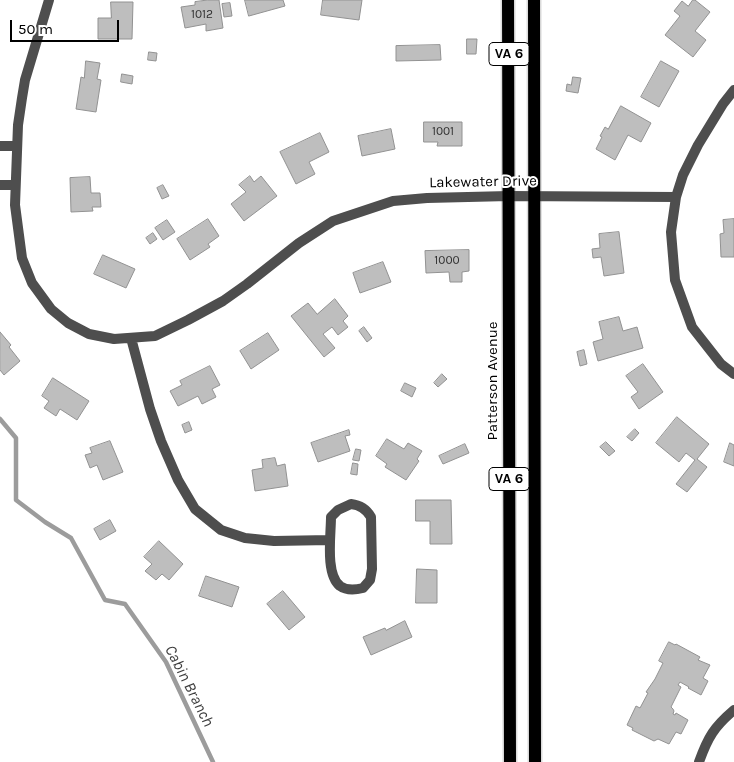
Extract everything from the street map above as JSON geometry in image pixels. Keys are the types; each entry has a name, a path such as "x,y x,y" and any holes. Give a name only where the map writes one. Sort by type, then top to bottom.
{"main road":[{"name":"Patterson Avenue","path":"508,0 510,762"},
{"name":"VA 6","path":"534,0 535,762"}],"street":[{"name":"Lakewater Drive","path":"49,0 23,89 18,124 15,204 22,258 32,283 51,309 68,323 89,334 114,339 155,336 223,301 299,243 333,221 393,201 427,198 509,196 676,197"},
{"path":"734,90 723,104 698,145 683,176 676,197 670,232 675,280 692,327 721,364 734,374"},
{"path":"0,146 17,146"},
{"path":"0,185 16,185"},
{"path":"131,338 150,409 161,441 178,480 195,509 221,530 245,538 274,541 330,540"},
{"path":"356,504 368,512 372,525 372,569 370,580 363,588 349,590 340,586 333,576 330,540 331,517 338,510 344,506 356,504"},
{"path":"699,762 711,734 722,720 734,710"}],"building":[{"path":"219,0 223,28 206,31 206,24 185,28 181,7 195,5 195,2"},
{"path":"245,0 283,0 285,6 249,16"},
{"path":"323,0 362,0 359,20 321,15"},
{"path":"693,0 710,12 695,31 706,40 693,57 665,35 680,16 674,11 682,1 688,6"},
{"path":"111,2 133,2 132,39 98,39 98,18 111,18"},
{"path":"230,3 232,16 224,17 222,4"},
{"path":"467,39 477,39 476,54 467,54"},
{"path":"440,45 441,60 396,61 396,46"},
{"path":"149,52 157,53 156,61 148,60"},
{"path":"86,61 100,63 97,79 101,80 96,112 76,109 81,77 84,78"},
{"path":"661,61 679,71 659,107 641,97"},
{"path":"122,74 133,76 132,84 121,82"},
{"path":"573,77 581,78 578,93 566,91 567,84 571,85"},
{"path":"621,106 651,123 641,142 628,135 615,160 596,149 605,127 608,129"},
{"path":"424,122 462,122 462,146 437,146 438,142 424,142"},
{"path":"391,129 395,149 362,156 358,136"},
{"path":"320,133 329,152 309,162 315,174 296,184 280,152"},
{"path":"250,176 254,182 261,176 277,196 244,221 231,204 246,192 239,185"},
{"path":"90,177 91,193 100,193 101,207 92,207 93,211 71,212 70,178"},
{"path":"163,185 169,196 162,199 157,188"},
{"path":"208,219 219,236 208,244 210,247 190,260 177,239"},
{"path":"734,219 734,257 721,257 720,234 724,233 723,220"},
{"path":"167,220 175,232 163,240 155,228"},
{"path":"619,232 624,273 604,276 601,257 593,258 592,249 600,248 599,234"},
{"path":"153,233 157,239 150,244 146,238"},
{"path":"469,250 469,271 462,272 462,282 450,282 449,272 426,273 425,251"},
{"path":"103,255 135,269 126,288 94,274"},
{"path":"383,262 391,282 360,293 353,273"},
{"path":"335,299 348,316 343,321 348,327 338,335 332,327 323,334 335,348 324,357 291,316 308,303 317,314"},
{"path":"619,317 623,331 637,327 643,348 598,361 593,342 603,339 599,322"},
{"path":"364,327 372,338 367,342 359,331"},
{"path":"0,332 11,345 9,347 20,361 4,375 0,370"},
{"path":"268,333 279,350 251,369 240,351"},
{"path":"584,350 587,364 580,366 577,352"},
{"path":"643,364 663,392 639,409 631,397 638,392 626,376"},
{"path":"210,366 220,385 212,389 216,397 202,404 198,396 178,406 170,391 182,385 180,381"},
{"path":"442,374 447,379 438,387 434,383"},
{"path":"53,378 89,401 77,420 60,409 56,416 44,408 49,401 42,396"},
{"path":"405,383 416,388 412,397 401,391"},
{"path":"677,417 709,444 697,459 707,467 687,492 676,484 695,460 686,453 679,462 656,443"},
{"path":"189,422 192,430 185,433 182,425"},
{"path":"635,429 639,433 632,441 627,437"},
{"path":"349,430 350,435 345,436 350,451 318,462 311,443"},
{"path":"387,439 404,449 408,443 422,451 417,459 419,461 406,480 385,467 387,464 376,456"},
{"path":"110,441 123,472 103,480 97,465 90,468 85,455 92,453 90,448"},
{"path":"606,442 615,451 609,456 600,447"},
{"path":"730,443 734,445 734,466 724,462"},
{"path":"465,444 469,453 443,464 439,456"},
{"path":"356,449 361,450 359,461 353,460"},
{"path":"275,458 277,466 285,464 288,486 255,491 252,470 263,468 262,460"},
{"path":"353,463 358,464 357,475 351,474"},
{"path":"416,500 451,500 452,544 430,544 430,521 416,521"},
{"path":"110,520 116,531 100,540 94,529"},
{"path":"159,541 183,564 169,580 162,574 156,580 145,571 152,564 144,557"},
{"path":"417,569 437,570 437,603 416,603"},
{"path":"206,576 239,587 232,607 199,596"},
{"path":"283,591 305,617 289,630 267,604"},
{"path":"405,621 412,637 371,655 363,637 385,628 386,630"},
{"path":"669,642 700,657 698,660 710,665 703,678 708,681 701,695 680,682 678,685 681,687 671,707 674,711 673,714 675,715 676,713 688,720 681,734 676,732 669,744 658,739 654,741 632,730 633,728 627,725 636,706 640,708 648,693 646,692 663,663 659,661"}],"waterway":[{"name":"Cabin Branch","path":"0,419 16,438 16,500 45,522 71,538 105,600 125,604 166,662 213,762"}]}
